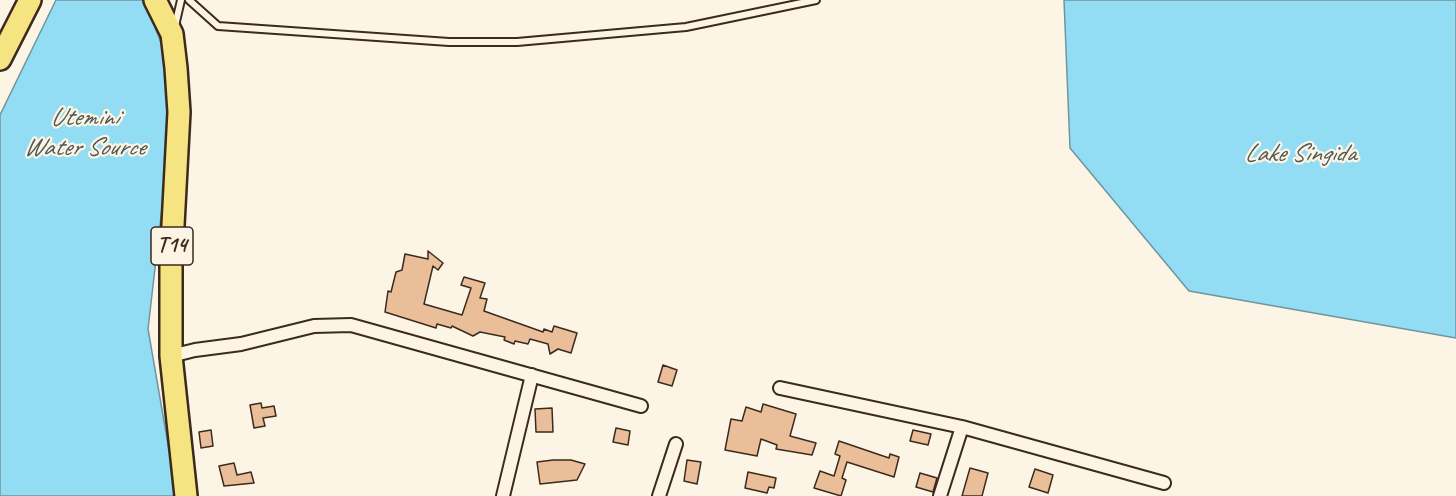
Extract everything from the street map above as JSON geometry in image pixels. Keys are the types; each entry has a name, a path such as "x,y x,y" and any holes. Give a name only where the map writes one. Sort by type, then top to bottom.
{"highway":[{"path":"0,59 30,0"},
{"name":"T14","path":"155,0 172,34 178,112 171,263 171,356 186,496"}],"street":[{"path":"171,356 195,350 241,344 314,326 342,324 382,331 640,406"},
{"path":"503,496 532,375"},
{"path":"780,388 962,427 1164,483"},
{"path":"940,496 962,427"},
{"path":"663,496 676,444"}],"lane":[{"path":"172,34 181,0"},
{"path":"189,0 218,26 448,42 517,42 686,27 816,0"}],"water":[{"name":"Utemini Water Source","path":"56,0 144,0 168,60 166,173 148,329 177,496 0,496 0,115"},
{"name":"Lake Singida","path":"1064,0 1456,0 1456,338 1189,291 1070,148"}],"building":[{"path":"428,251 443,263 438,270 433,266 424,304 462,315 471,288 461,285 464,277 485,283 480,298 487,299 484,311 543,332 544,329 552,332 554,326 577,333 571,353 558,349 550,354 548,344 530,339 528,344 515,341 514,344 504,340 505,337 480,332 473,336 452,326 451,328 437,324 436,328 385,312 388,291 391,292 396,272 402,270 405,254 428,259"},
{"path":"663,365 677,370 672,386 658,382"},
{"path":"261,403 262,408 274,406 276,416 263,418 265,426 254,428 250,405"},
{"path":"763,404 796,414 790,436 816,443 812,455 776,449 777,445 761,439 757,456 725,450 731,419 742,421 746,407 761,412"},
{"path":"552,408 553,432 536,432 535,409"},
{"path":"616,428 630,431 628,445 613,442"},
{"path":"211,430 213,446 201,448 199,432"},
{"path":"913,430 931,434 928,445 910,441"},
{"path":"839,441 889,458 890,454 899,457 894,477 847,462 842,478 846,480 841,496 814,488 820,471 834,476 840,456 835,454"},
{"path":"571,460 585,464 577,480 540,484 537,462"},
{"path":"687,460 701,462 697,484 684,481"},
{"path":"234,463 237,475 251,472 254,483 224,486 219,466"},
{"path":"970,468 988,473 982,496 962,496"},
{"path":"1035,469 1053,475 1048,493 1029,487"},
{"path":"748,472 776,478 774,488 769,487 767,493 745,488"},
{"path":"920,473 937,478 933,492 916,487"}]}
